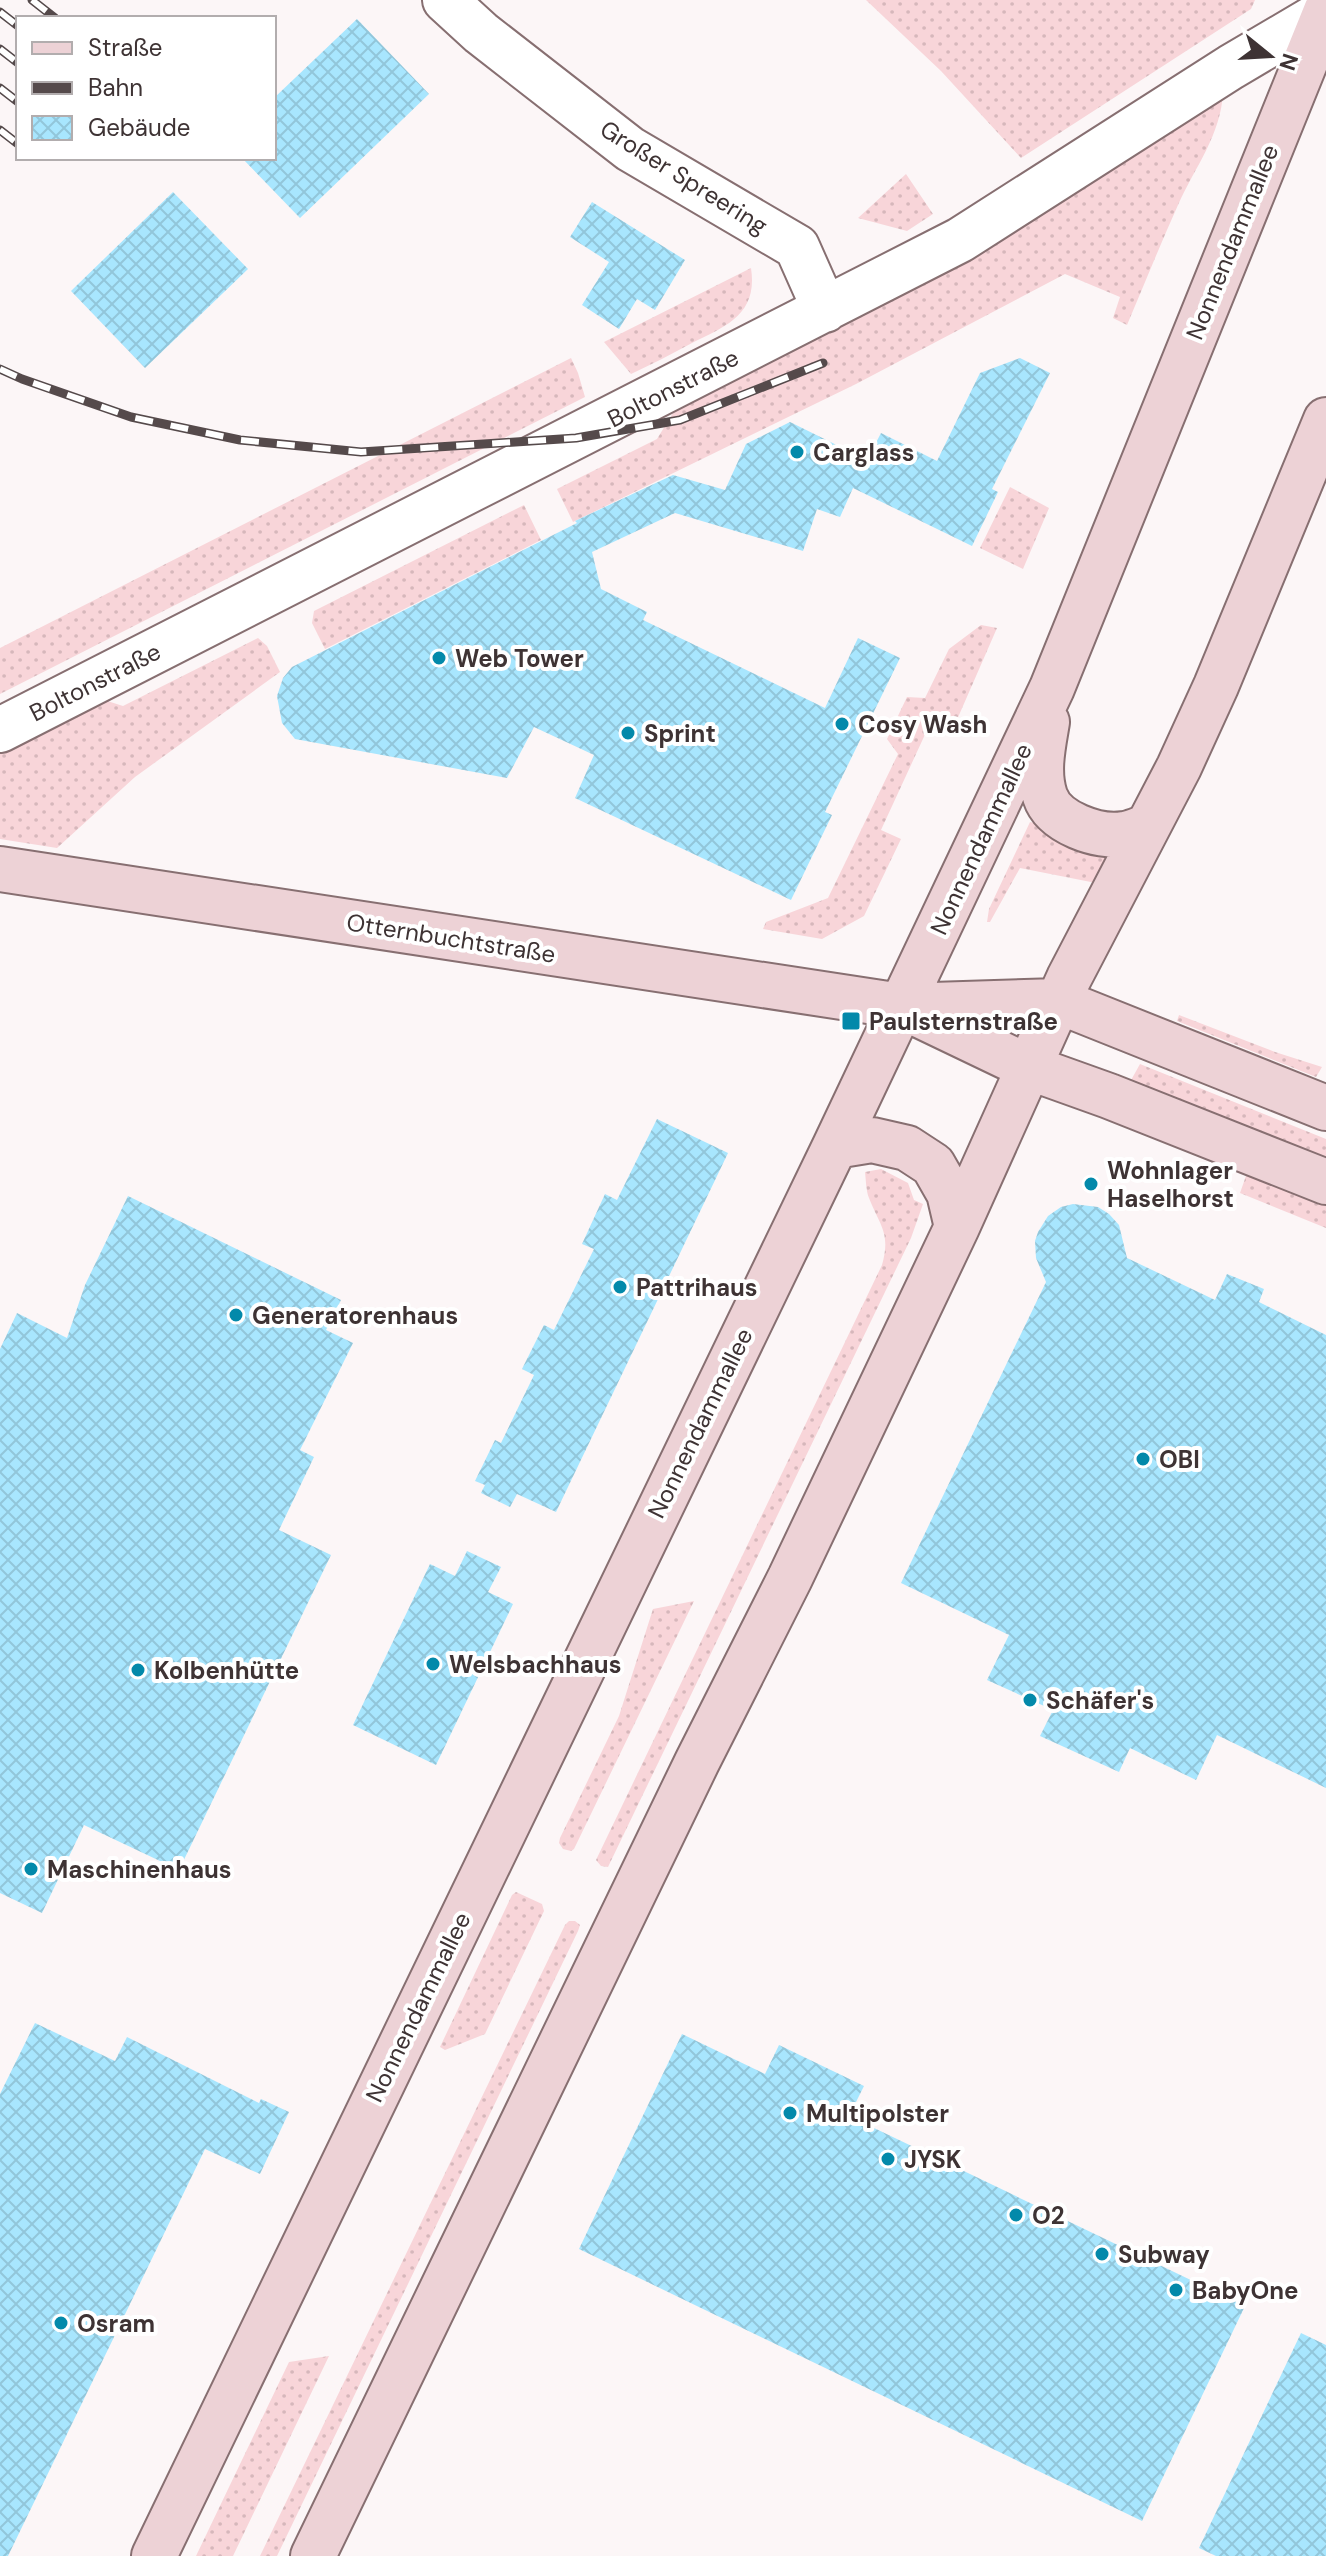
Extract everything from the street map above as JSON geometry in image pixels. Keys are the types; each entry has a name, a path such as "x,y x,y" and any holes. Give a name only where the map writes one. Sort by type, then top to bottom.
{"main road":[{"name":"Nonnendammallee","path":"154,2556 835,1146 1052,688 1326,11"},
{"path":"313,2556 697,1762 790,1578 957,1227 1058,1001 1179,767 1216,686 1326,420"},
{"path":"1052,688 1041,757 1046,800 1066,821 1093,833 1123,834 1148,826"},
{"name":"Otternbuchtstraße","path":"0,869 901,1006"},
{"path":"901,1006 1058,1001 1326,1108"},
{"path":"901,1006 1028,1067 1326,1182"},
{"path":"835,1146 872,1140 907,1148 933,1165 949,1193 957,1227"}],"street":[{"name":"Großer Spreering","path":"445,0 481,33 630,149 797,247 825,310"},
{"name":"Boltonstraße","path":"0,730 960,240 1231,67 1326,11"}],"shaded area":[{"path":"866,0 1255,0 1251,9 1021,158 941,71"},
{"path":"1223,92 1212,137 1178,205 1127,325 1113,318 1120,297 1065,274 856,384 573,522 557,489 657,439 676,408"},
{"path":"906,174 933,214 907,231 858,218"},
{"path":"751,268 750,297 737,316 717,331 662,359 631,374 604,342"},
{"path":"571,358 585,397 0,694 0,648"},
{"path":"1010,487 1049,508 1023,569 980,548"},
{"path":"524,505 541,540 325,649 312,623 314,611"},
{"path":"981,625 997,628 956,722 934,715 881,830 901,839 864,916 822,939 763,929 766,922 828,898 898,754 887,739 907,697 925,698 949,649"},
{"path":"258,638 267,646 280,672 135,777 57,848 0,839 0,748 98,698 123,706"},
{"path":"1030,822 1039,824 1052,838 1069,848 1108,856 1096,883 1020,868 990,922 987,922 989,909"},
{"path":"1179,1015 1322,1067 1316,1077 1177,1021"},
{"path":"1140,1064 1326,1139 1326,1161 1130,1082"},
{"path":"881,1169 908,1183 914,1200 923,1204 911,1238 608,1867 601,1866 596,1860 882,1265 885,1237 868,1195 865,1172"},
{"path":"1247,1173 1326,1205 1326,1228 1240,1193"},
{"path":"694,1601 574,1849 563,1849 560,1838 619,1716 653,1609"},
{"path":"516,1892 542,1904 544,1911 485,2034 445,2050 440,2047"},
{"path":"569,1921 580,1925 578,1931 277,2556 260,2556 565,1925"},
{"path":"329,2356 233,2556 196,2556 289,2362"}],"building":[{"path":"357,19 429,94 300,218 244,160 276,160 276,96"},
{"path":"173,192 248,269 145,368 71,291"},
{"path":"592,202 685,260 655,310 637,299 619,329 582,305 609,262 570,237"},
{"path":"1020,358 1050,373 992,489 998,492 972,546 853,488 840,517 817,509 803,551 675,513 592,552 601,589 647,612 643,620 825,708 858,638 900,658 825,812 832,815 791,900 575,798 594,755 534,727 507,778 295,739 282,723 277,696 283,678 292,667 577,523 575,521 673,475 725,490 746,444 790,422 867,460 881,433 937,461 980,373"},
{"name":"Pattrihaus","path":"657,1119 728,1153 556,1512 517,1494 510,1507 481,1493 485,1485 475,1481 495,1440 501,1443 534,1375 522,1369 544,1325 554,1330 594,1249 582,1244 605,1194 617,1200"},
{"name":"Kolbenhütte","path":"128,1196 341,1300 326,1330 353,1343 300,1450 314,1457 279,1530 331,1555 179,1870 84,1825 42,1913 0,1893 0,1349 17,1313 67,1338 85,1285"},
{"name":"OBI","path":"1073,1204 1098,1207 1109,1214 1119,1225 1127,1258 1215,1300 1227,1274 1264,1289 1259,1302 1326,1335 1326,1788 1217,1735 1196,1780 1130,1748 1119,1772 1040,1736 1053,1710 987,1680 1009,1635 901,1583 1046,1282 1036,1258 1038,1232 1048,1216 1061,1207"},
{"name":"Welsbachhaus","path":"467,1551 501,1567 488,1592 513,1604 436,1765 353,1725 430,1564 455,1576"},
{"name":"Osram","path":"35,2023 115,2061 127,2037 259,2103 261,2099 289,2112 260,2174 205,2149 8,2556 0,2556 0,2094"},
{"path":"682,2034 765,2074 779,2045 864,2086 849,2116 1245,2306 1142,2521 579,2249"},
{"path":"1301,2333 1326,2345 1326,2556 1216,2556 1199,2548"}],"railway":[{"path":"32,0 52,16"},
{"path":"0,12 16,24"},
{"path":"0,49 16,61"},
{"path":"0,88 16,100"},
{"path":"0,130 16,142"},
{"path":"0,369 131,417 240,440 361,452 576,438 680,420 823,363"}],"place":[{"name":"Carglass","path":"797,452"},
{"name":"Web Tower","path":"439,658"},
{"name":"Cosy Wash","path":"842,724"},
{"name":"Sprint","path":"628,733"},
{"name":"Paulsternstraße","path":"851,1021"},
{"name":"Wohnlager Haselhorst","path":"1091,1184"},
{"name":"Pattrihaus","path":"620,1287"},
{"name":"Generatorenhaus","path":"236,1315"},
{"name":"OBI","path":"1143,1459"},
{"name":"Welsbachhaus","path":"433,1664"},
{"name":"Kolbenhütte","path":"138,1670"},
{"name":"Schäfer's","path":"1030,1700"},
{"name":"Maschinenhaus","path":"31,1869"},
{"name":"Multipolster","path":"790,2113"},
{"name":"JYSK","path":"888,2159"},
{"name":"O2","path":"1016,2215"},
{"name":"Subway","path":"1102,2254"},
{"name":"BabyOne","path":"1176,2290"},
{"name":"Osram","path":"61,2323"}]}
